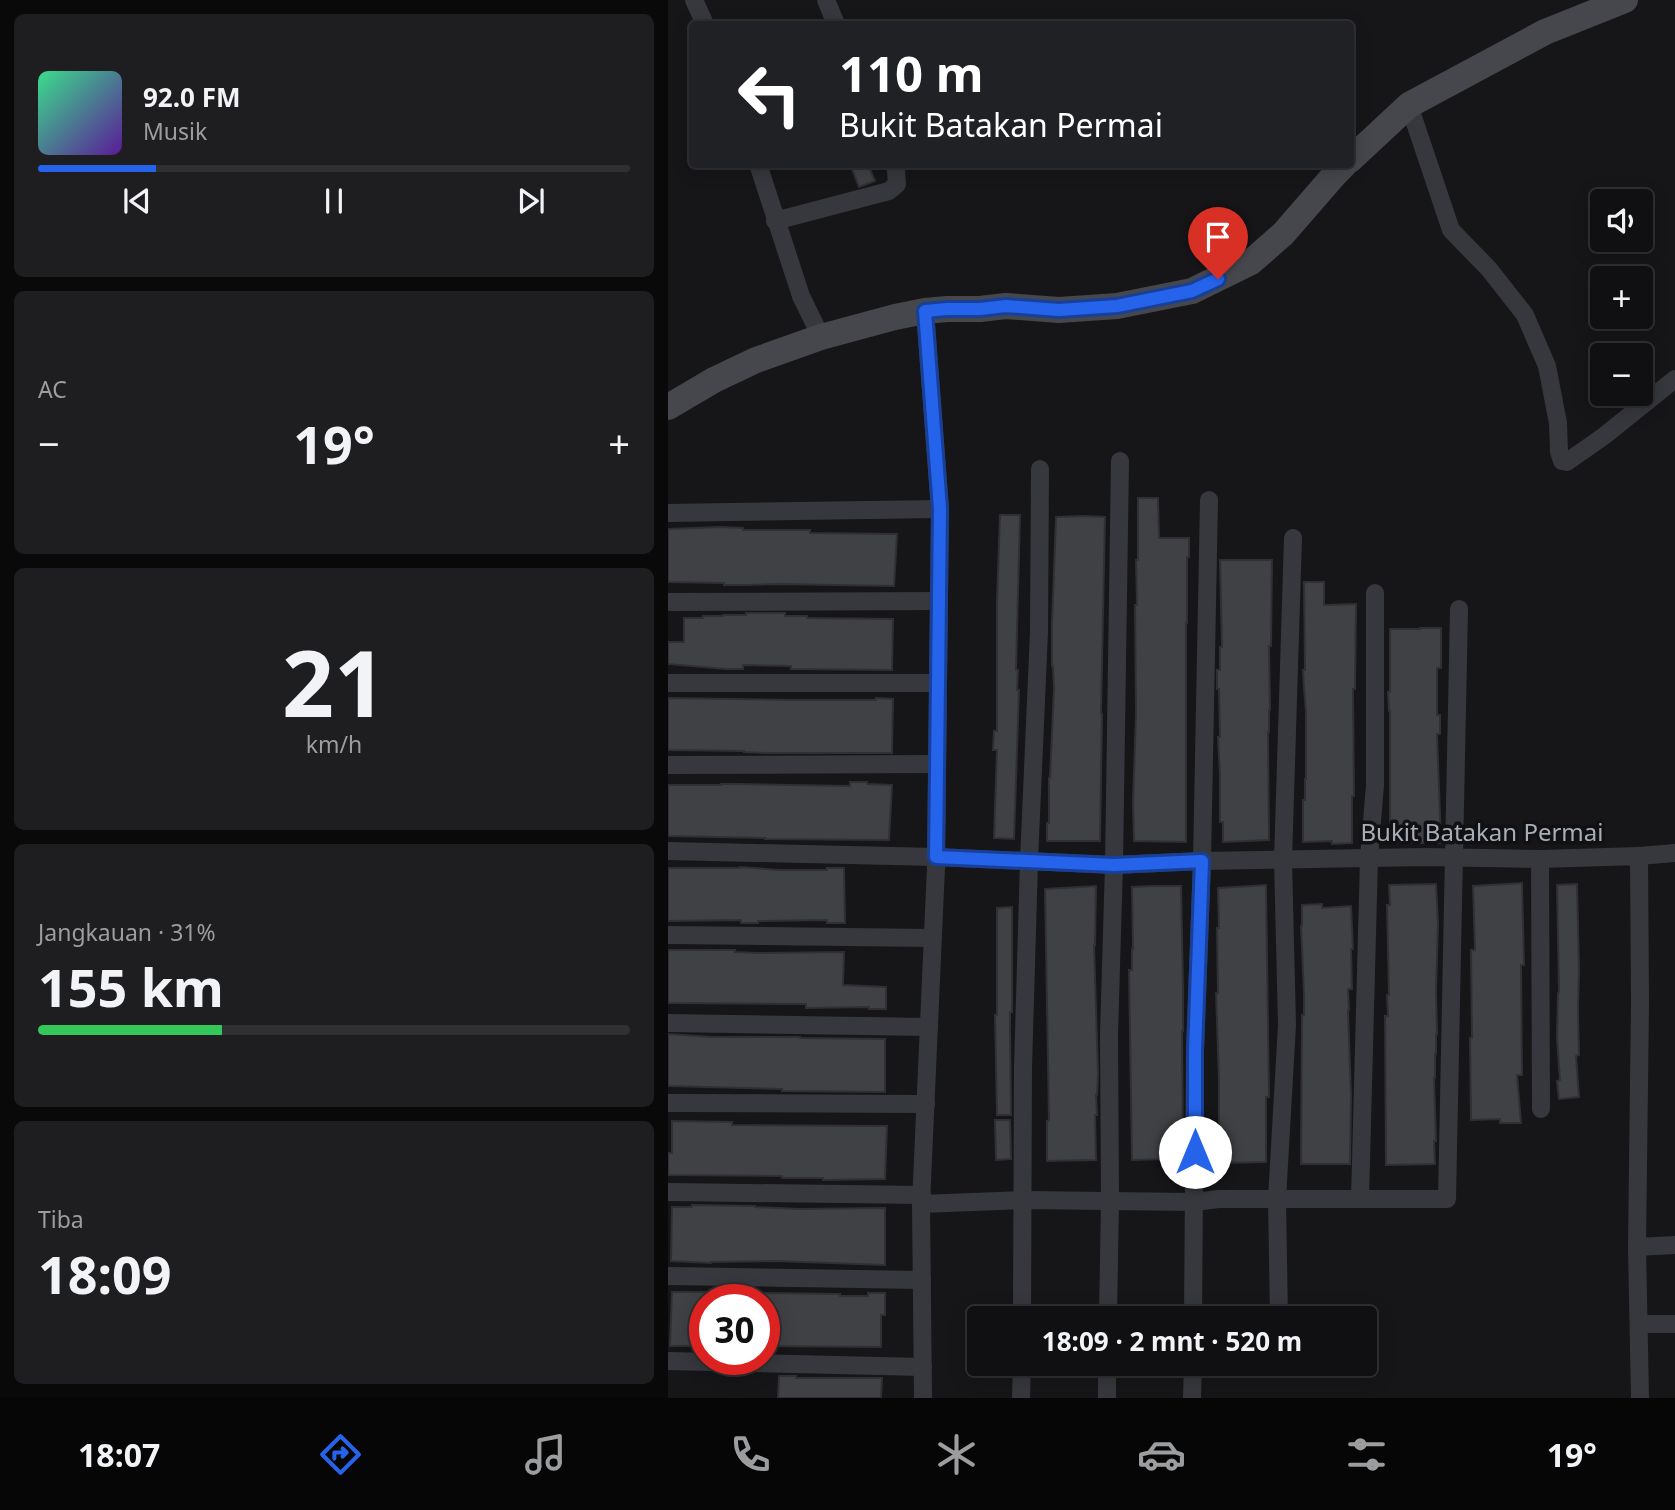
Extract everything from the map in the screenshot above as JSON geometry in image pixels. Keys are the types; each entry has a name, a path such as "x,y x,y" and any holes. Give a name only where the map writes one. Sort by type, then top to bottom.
{"street":[{"path":"694,0 704,21"},
{"path":"826,0 835,21"},
{"path":"1354,156 1409,105 1545,32 1625,0"},
{"path":"1409,105 1451,230 1489,269 1525,315 1547,366 1562,461 1567,462 1604,436 1674,379"},
{"path":"759,168 801,296 821,337"},
{"path":"775,221 889,191 897,184 896,168"},
{"path":"668,407 714,380 756,360 821,337 895,317 925,311 1006,306 1059,310 1117,306 1192,291 1251,262 1283,234 1341,168"},
{"path":"923,1398 922,1199 936,857 940,509 925,311"},
{"path":"1108,1306 1120,461"},
{"path":"1022,1306 1023,1068 1039,632 1040,468"},
{"path":"1193,1306 1195,1051 1202,861 1209,500"},
{"path":"668,513 940,509"},
{"path":"1279,1306 1277,1199 1287,1025 1283,860 1293,538"},
{"path":"1360,1199 1374,785 1375,593"},
{"path":"668,602 939,601"},
{"path":"668,1192 922,1199 1195,1202 1218,1199 1447,1199 1459,609"},
{"path":"668,683 938,683"},
{"path":"668,765 937,764"},
{"name":"Bukit Batakan Permai","path":"668,851 936,857 1114,865 1455,856 1540,859 1639,856 1637,1247 1640,1398"},
{"path":"1639,856 1674,853"},
{"path":"1540,859 1541,1109"},
{"path":"668,935 932,938"},
{"path":"668,1023 929,1027"},
{"path":"668,1102 926,1104"},
{"path":"1637,1247 1674,1245"},
{"path":"668,1276 922,1280"},
{"path":"1639,1324 1674,1324"},
{"path":"668,1361 923,1367"},
{"path":"1021,1398 1022,1376"},
{"path":"1107,1376 1107,1398"},
{"path":"1192,1398 1193,1376"}],"building":[{"path":"852,168 870,168 875,181 859,187"},
{"path":"1138,498 1158,498 1159,538 1189,538 1186,623 1186,842 1134,841"},
{"path":"1000,515 1020,515 1016,670 1019,690 1014,839 994,838 997,750 993,750 994,731 997,731"},
{"path":"1056,517 1105,517 1100,841 1047,841 1054,688 1052,624"},
{"path":"720,527 743,530 810,530 810,533 897,534 894,586 668,582 668,529"},
{"path":"1220,560 1272,560 1268,732 1269,840 1223,842 1223,822 1220,822 1217,689 1217,670 1220,670 1222,647"},
{"path":"1304,582 1324,582 1324,605 1356,604 1352,843 1303,842 1306,779"},
{"path":"785,613 785,616 807,618 893,619 892,670 791,669 791,666 743,665 743,669 726,669 668,664 668,642 684,642 684,618"},
{"path":"1441,628 1441,668 1437,668 1437,715 1440,715 1440,734 1437,734 1441,843 1390,843 1390,629"},
{"path":"668,698 893,699 892,753 668,750"},
{"path":"850,782 892,785 889,840 668,836 668,785 850,786"},
{"path":"740,867 780,870 844,868 845,923 827,923 827,920 758,923 741,923 741,920 668,921 668,868"},
{"path":"1522,883 1522,1075 1517,1075 1521,1123 1500,1123 1500,1119 1471,1120 1471,950 1475,950 1473,886"},
{"path":"1436,884 1438,923 1435,1164 1386,1165 1385,1016 1388,1016 1389,995 1389,885"},
{"path":"1577,884 1579,1055 1576,1056 1579,1097 1559,1099 1557,885"},
{"path":"1266,885 1269,1097 1266,1097 1266,1162 1219,1163 1216,993 1218,888"},
{"path":"1096,886 1096,1160 1047,1161 1049,1120 1045,889"},
{"path":"1181,886 1183,1162 1163,1162 1163,1159 1132,1160 1129,970 1132,970 1133,949 1132,887"},
{"path":"1322,904 1322,908 1351,906 1352,989 1348,989 1350,1164 1301,1164 1304,1015 1302,905"},
{"path":"1012,907 1011,1115 997,1115 997,908"},
{"path":"668,950 844,952 843,985 886,987 886,1009 806,1008 806,1004 668,1003"},
{"path":"668,1034 885,1039 885,1092 668,1086"},
{"path":"995,1120 1010,1120 1011,1159 996,1160"},
{"path":"672,1121 732,1122 732,1125 887,1126 885,1179 823,1180 782,1176 668,1175 668,1153 672,1153"},
{"path":"692,1205 798,1209 885,1208 885,1265 671,1261 672,1207"},
{"path":"672,1292 689,1292 689,1346 670,1346"},
{"path":"780,1293 868,1296 868,1293 885,1293 885,1315 881,1315 881,1347 780,1346"},
{"path":"779,1376 882,1378 881,1398 778,1398"}],"route":[{"path":"1195,1152 1195,1051 1202,861 1114,865 936,857 940,509 925,311 1006,306 1059,310 1117,306 1192,291 1218,279"}]}
